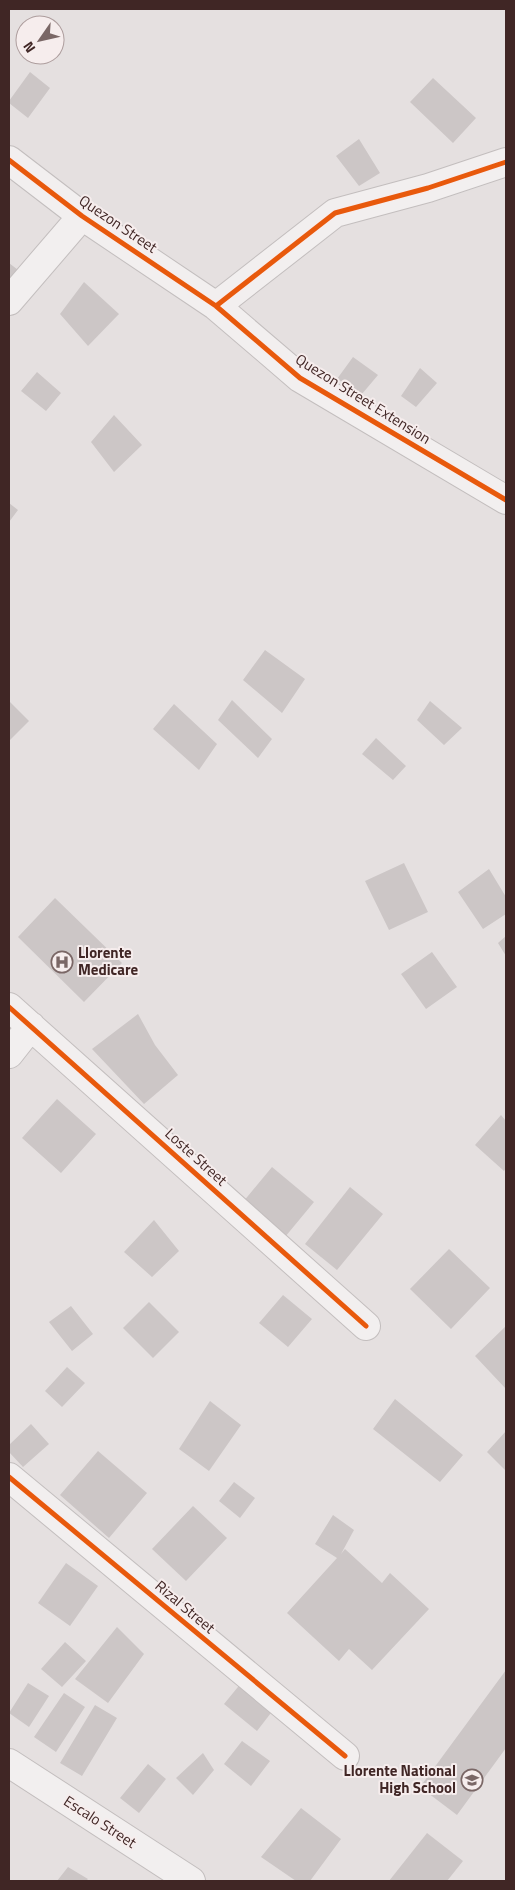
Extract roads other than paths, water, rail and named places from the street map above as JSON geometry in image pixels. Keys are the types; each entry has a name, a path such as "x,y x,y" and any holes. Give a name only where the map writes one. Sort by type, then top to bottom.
{"street":[{"name":"Quezon Street","path":"9,160 82,216 216,306"},
{"path":"216,306 335,213 428,188 506,162"},
{"path":"9,301 82,216"},
{"name":"Quezon Street Extension","path":"216,306 300,378 506,500"},
{"name":"Loste Street","path":"9,1007 366,1326"},
{"path":"9,1054 31,1026"},
{"name":"Rizal Street","path":"9,1477 345,1756"},
{"name":"Escalo Street","path":"9,1763 190,1881"}],"place":[{"name":"Llorente Medicare","path":"62,962"},
{"name":"Llorente National High School","path":"472,1780"}]}
